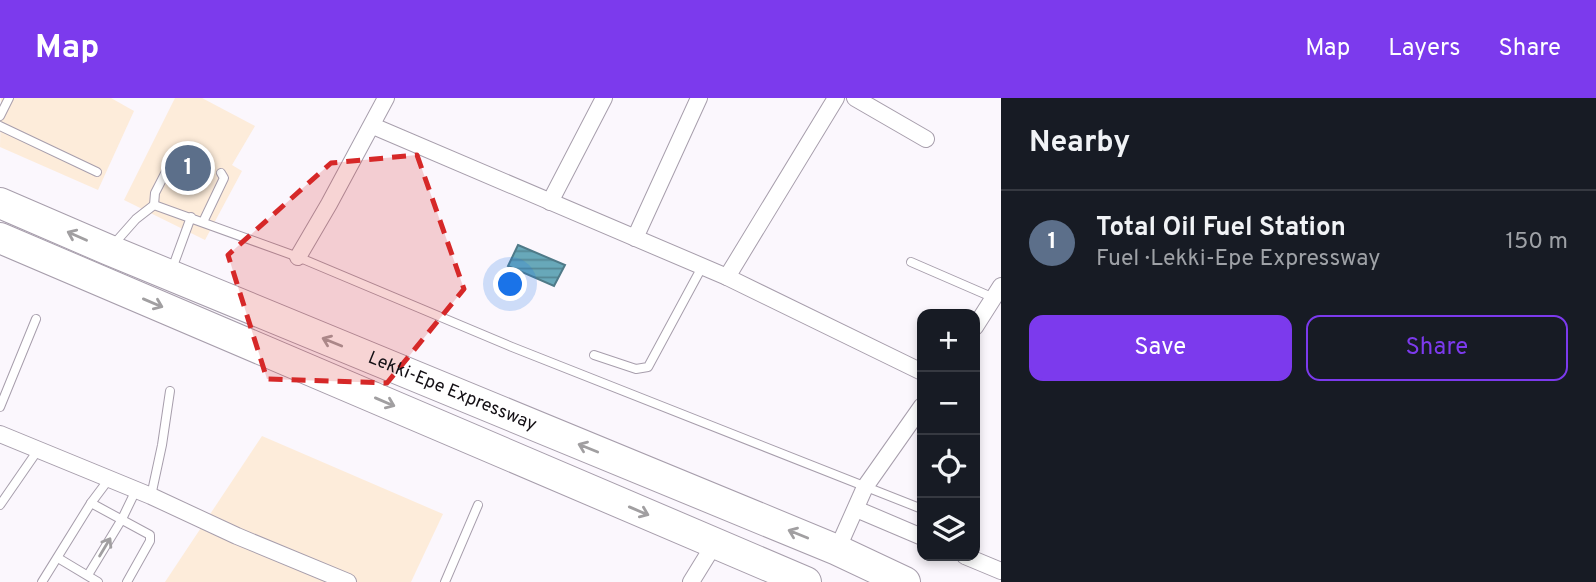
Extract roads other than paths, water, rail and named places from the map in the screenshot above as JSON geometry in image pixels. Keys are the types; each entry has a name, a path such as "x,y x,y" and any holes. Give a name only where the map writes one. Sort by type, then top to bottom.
{"highway":[{"name":"Lekki-Epe Expressway","path":"0,202 109,250 837,550 905,582"},
{"name":"Lekki-Epe Expressway","path":"0,238 806,582"}],"street":[{"path":"298,257 386,98"},
{"path":"550,202 604,98"},
{"path":"635,238 699,98"},
{"path":"727,277 836,98"},
{"path":"855,98 926,139"},
{"path":"373,125 727,277 917,370"},
{"path":"980,320 998,296"},
{"path":"837,550 865,487 917,413"},
{"path":"0,434 348,582"},
{"path":"856,509 917,535"},
{"path":"691,582 715,543"},
{"path":"977,561 1001,571"}],"lane":[{"path":"0,116 9,98"},
{"path":"0,125 97,172"},
{"path":"109,250 136,219 154,205 155,193 173,158 184,154 200,158"},
{"path":"203,222 224,178 221,173"},
{"path":"154,205 298,257 512,347 917,507"},
{"path":"170,275 191,218"},
{"path":"911,262 998,296"},
{"path":"594,355 636,369 648,367 702,267"},
{"path":"0,407 36,319"},
{"path":"88,575 122,519 143,493 162,445 170,391"},
{"path":"0,505 38,450"},
{"path":"42,582 91,503 109,480"},
{"path":"91,503 150,535 150,541 127,582"},
{"path":"445,582 478,505"},
{"path":"58,558 97,582"}],"water":[{"path":"518,245 565,265 554,286 508,266"}],"place":[{"name":"Total Oil Fuel Station","path":"188,168"}]}
